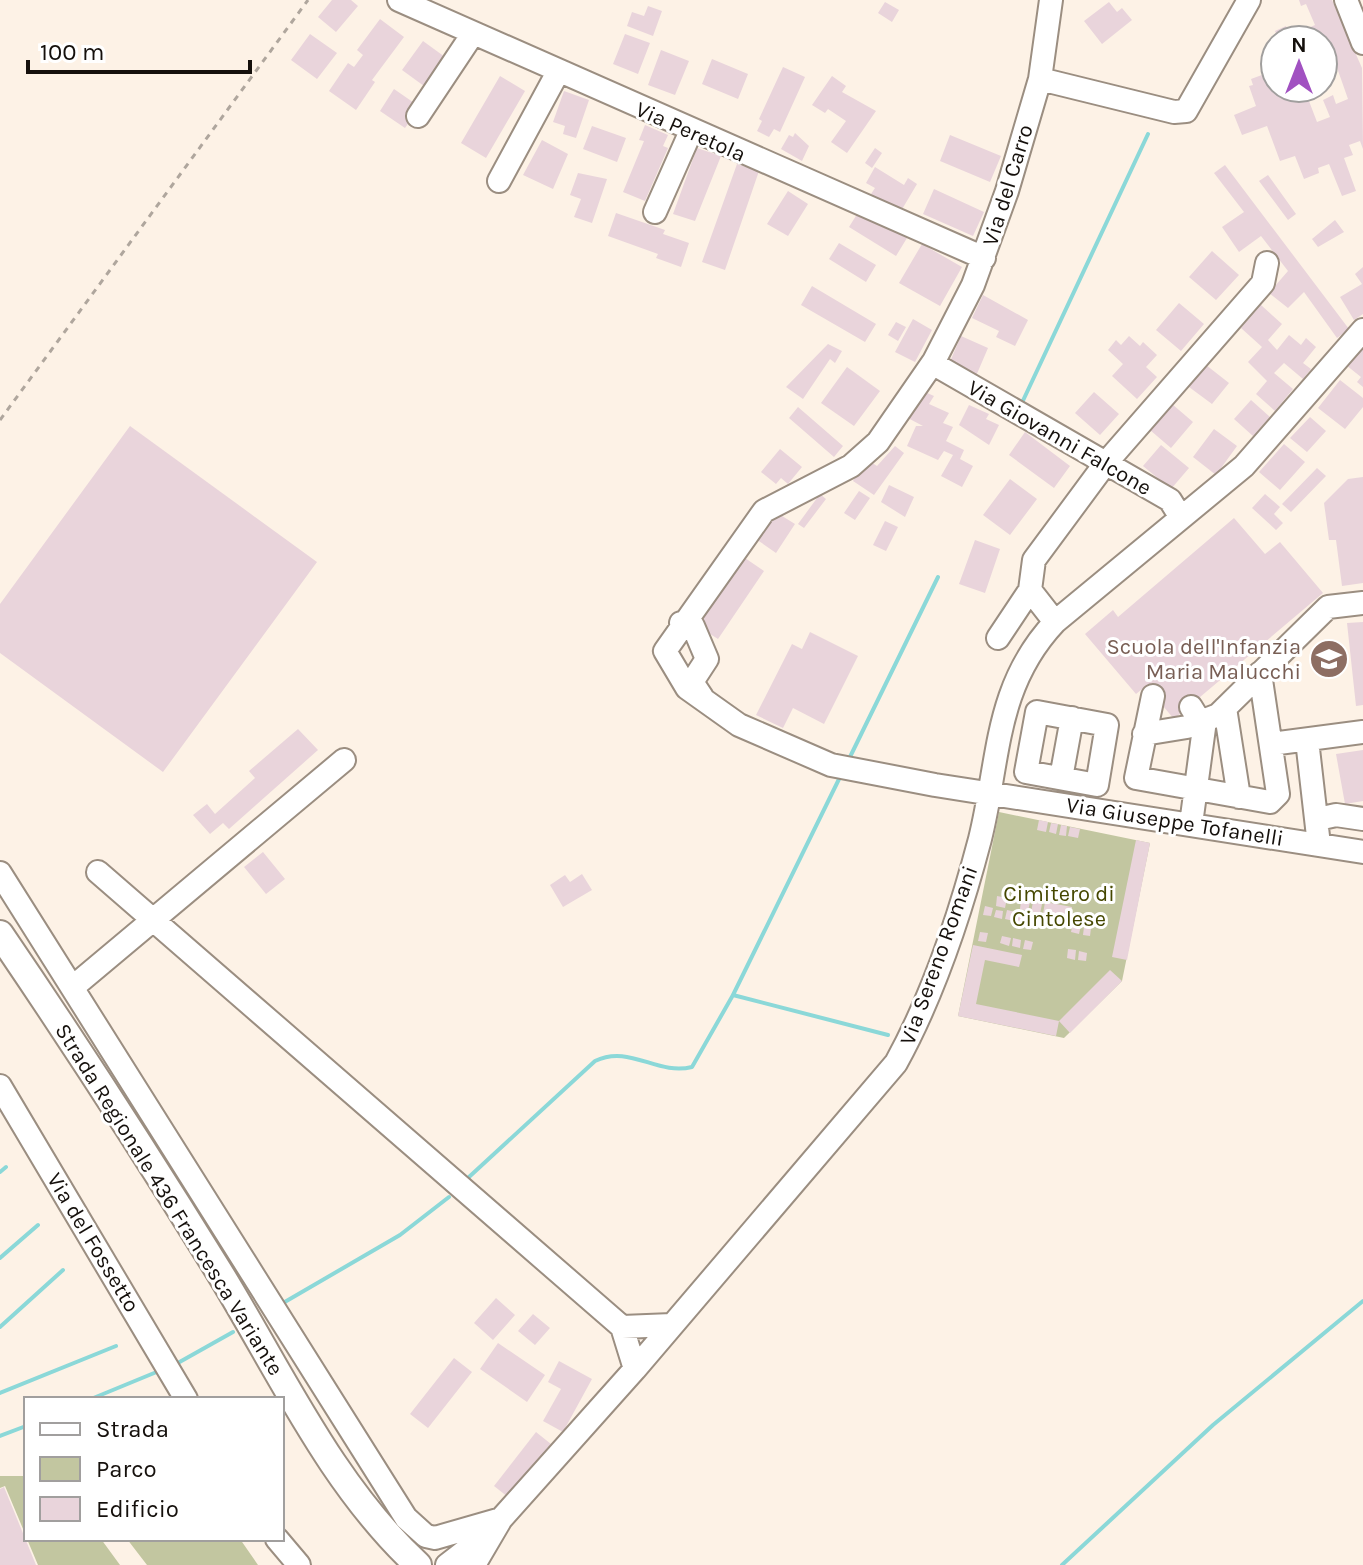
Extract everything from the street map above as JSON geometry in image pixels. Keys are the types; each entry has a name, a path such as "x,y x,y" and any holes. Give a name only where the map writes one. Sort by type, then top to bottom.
{"main road":[{"name":"Strada Regionale 436 Francesca Variante","path":"0,934 217,1269 324,1446 365,1506"},
{"path":"365,1506 390,1565"},
{"path":"365,1506 418,1565"}],"street":[{"name":"Via Peretola","path":"399,0 472,35 984,258"},
{"name":"Via del Carro","path":"681,623 764,511 851,466 869,450 934,361 984,258 1040,79 1051,0"},
{"path":"1346,0 1363,43"},
{"path":"1040,79 1174,112 1186,111 1244,10"},
{"path":"418,116 472,35"},
{"path":"499,181 558,72"},
{"path":"655,212 691,131"},
{"path":"998,638 1030,590 1034,560 1105,464 1263,283 1267,263"},
{"name":"Via Sereno Romani","path":"496,1526 635,1369 896,1063 909,1041 961,906 980,836 1003,712 1016,679 1033,649 1055,622 1174,527 1180,516 1197,507 1244,466 1363,330"},
{"name":"Via Giovanni Falcone","path":"934,361 939,367 1170,500 1180,516"},
{"path":"1030,590 1055,622"},
{"path":"1144,734 1196,714 1225,708 1328,607 1363,603"},
{"path":"681,623 693,626 707,659 692,682 702,698"},
{"name":"Via Giuseppe Tofanelli","path":"681,623 665,651 687,688 750,732 840,768 1363,852"},
{"path":"1153,696 1136,778 1270,802 1277,797 1260,673"},
{"path":"1225,708 1239,797"},
{"path":"1037,712 1107,725 1097,785 1054,777 1026,772 1037,712"},
{"path":"1183,823 1188,789 1204,728 1196,714"},
{"path":"1043,800 1054,777 1072,718"},
{"path":"1271,744 1363,732"},
{"path":"1307,740 1319,845"},
{"path":"73,987 344,760"},
{"path":"1318,819 1336,815 1363,819"},
{"path":"98,872 622,1327 635,1369"},
{"path":"0,873 406,1518 426,1536 435,1538 496,1526"},
{"name":"Via del Fossetto","path":"0,1086 185,1397"},
{"path":"622,1327 672,1325"},
{"path":"447,1565 496,1526"},
{"path":"474,1565 496,1526"},
{"path":"279,1541 299,1565"}],"path":[{"path":"0,420 308,0"}],"green space":[{"name":"Cimitero di Cintolese","path":"999,812 1150,843 1122,981 1064,1038 958,1016"},
{"path":"0,1476 24,1476 24,1531 5,1486 0,1488"},
{"path":"28,1541 102,1541 120,1565 38,1565"},
{"path":"129,1541 241,1541 258,1565 147,1565"}],"building":[{"path":"332,0 351,0 358,6 336,32 318,17"},
{"path":"1299,0 1332,0 1362,68 1363,149 1360,141 1349,145 1353,155 1344,158 1356,191 1342,196 1329,164 1318,168 1319,173 1304,179 1295,156 1280,161 1267,126 1242,135 1234,115 1256,106 1249,86 1253,85 1251,79 1259,76 1259,104 1310,104 1317,122 1330,117 1325,104 1339,104 1348,99 1339,73 1339,24 1315,24 1306,4 1301,6"},
{"path":"885,2 899,10 892,22 878,13"},
{"path":"1109,2 1117,12 1122,8 1132,20 1102,44 1084,21"},
{"path":"648,6 662,11 653,36 627,26 632,12 644,16"},
{"path":"380,19 404,37 372,80 375,82 356,110 329,91 348,63 354,67 363,55 357,50"},
{"path":"310,34 337,53 317,79 291,60"},
{"path":"625,34 650,43 638,74 613,64"},
{"path":"423,41 445,57 424,86 402,70"},
{"path":"661,50 689,61 675,95 648,85"},
{"path":"712,59 748,74 738,99 702,84"},
{"path":"783,67 805,77 780,132 774,129 769,137 757,131 762,121 759,119"},
{"path":"500,76 525,91 486,158 461,143"},
{"path":"832,76 846,86 842,92 876,111 847,153 831,142 846,121 828,109 825,113 812,105"},
{"path":"394,89 420,107 405,128 380,111"},
{"path":"564,91 589,100 576,138 563,134 565,126 553,122"},
{"path":"645,125 668,135 663,146 668,148 645,201 623,192 644,141 639,140"},
{"path":"592,126 626,138 617,162 583,149"},
{"path":"795,133 809,146 802,161 781,149 789,135 793,137"},
{"path":"950,135 1001,156 990,182 940,161"},
{"path":"542,140 568,154 553,189 523,175"},
{"path":"697,148 721,156 695,221 673,214"},
{"path":"875,148 882,153 872,168 865,163"},
{"path":"737,164 759,171 725,270 702,262"},
{"path":"1225,165 1349,329 1337,338 1304,292 1288,308 1269,293 1288,271 1261,236 1239,252 1222,227 1244,212 1214,173"},
{"path":"875,167 904,185 908,178 917,184 901,211 871,194 875,188 866,183"},
{"path":"578,173 607,179 592,223 574,217 581,199 570,195"},
{"path":"1268,175 1296,214 1288,220 1259,181"},
{"path":"934,189 984,212 973,236 923,214"},
{"path":"788,191 808,204 788,236 767,224"},
{"path":"859,211 907,238 896,256 849,227"},
{"path":"616,213 665,230 663,234 689,243 681,267 656,258 658,254 608,236"},
{"path":"1335,220 1344,232 1318,247 1312,239"},
{"path":"839,243 876,265 866,282 829,259"},
{"path":"922,244 962,267 940,306 899,283"},
{"path":"1212,251 1239,275 1216,300 1189,277"},
{"path":"1363,267 1363,314 1354,320 1340,297 1362,284 1355,274"},
{"path":"812,286 876,324 865,342 801,305"},
{"path":"983,295 1028,320 1015,346 996,337 999,331 972,318"},
{"path":"1179,303 1204,324 1181,351 1156,330"},
{"path":"1261,305 1282,324 1268,340 1277,350 1289,335 1301,345 1306,338 1316,347 1303,363 1311,369 1303,379 1284,363 1274,373 1293,389 1275,411 1256,394 1267,381 1248,362 1262,347 1241,328"},
{"path":"913,319 932,330 915,362 895,352"},
{"path":"896,322 906,327 898,341 888,335"},
{"path":"961,336 988,348 976,376 949,364"},
{"path":"1129,336 1140,346 1143,342 1157,355 1146,367 1157,377 1137,399 1112,376 1123,364 1108,350 1116,340 1121,345"},
{"path":"828,344 842,351 835,363 830,359 803,399 786,387"},
{"path":"1363,347 1363,387 1357,382 1361,377 1346,365"},
{"path":"1206,365 1229,383 1212,404 1189,387"},
{"path":"847,367 880,391 854,426 821,403"},
{"path":"1340,380 1363,398 1363,407 1345,429 1318,408"},
{"path":"925,392 934,396 929,404 949,413 943,423 953,427 946,441 964,450 960,459 973,466 962,487 941,476 953,455 944,451 938,460 907,446 916,426 923,426 904,416 915,395 922,399"},
{"path":"1094,392 1119,414 1100,435 1075,413"},
{"path":"1251,400 1270,417 1253,436 1234,419"},
{"path":"1172,404 1193,422 1171,448 1150,430"},
{"path":"969,405 989,414 986,419 999,425 989,445 959,425"},
{"path":"798,407 843,446 834,457 789,418"},
{"path":"1310,417 1326,431 1307,452 1290,438"},
{"path":"130,426 317,562 163,772 0,653 0,604"},
{"path":"1214,429 1237,446 1216,475 1193,457"},
{"path":"1025,432 1070,466 1054,488 1009,455"},
{"path":"1284,444 1305,462 1280,490 1259,472"},
{"path":"1161,445 1189,468 1171,489 1143,466"},
{"path":"895,446 904,453 874,495 853,481 866,459 877,466"},
{"path":"780,449 802,467 788,484 781,478 776,484 761,472"},
{"path":"1317,468 1326,476 1291,512 1282,504"},
{"path":"1363,477 1363,583 1342,586 1336,540 1329,540 1324,503 1348,479"},
{"path":"1010,479 1037,499 1010,535 983,515"},
{"path":"889,485 914,497 905,517 881,502"},
{"path":"859,491 870,498 855,520 844,513"},
{"path":"820,494 826,499 804,528 798,524"},
{"path":"1265,494 1280,507 1274,514 1283,523 1276,530 1252,508"},
{"path":"774,511 795,524 776,553 756,539"},
{"path":"1234,518 1265,554 1280,542 1323,593 1174,719 1146,686 1136,694 1085,634 1113,610 1118,617"},
{"path":"885,521 898,527 886,551 873,545"},
{"path":"975,540 1000,549 985,593 959,584"},
{"path":"742,556 764,571 718,639 696,625"},
{"path":"1363,622 1363,705 1356,706 1347,623"},
{"path":"810,632 858,656 824,724 793,708 783,728 756,715 792,644 802,649"},
{"path":"298,729 318,750 229,829 223,823 210,834 193,815 207,804 215,814 255,778 249,771"},
{"path":"1363,750 1363,801 1345,804 1336,754"},
{"path":"1039,820 1048,822 1046,832 1037,830"},
{"path":"1051,823 1058,824 1056,834 1049,832"},
{"path":"1061,825 1067,826 1066,836 1059,835"},
{"path":"1070,827 1080,829 1078,838 1068,836"},
{"path":"1136,840 1150,843 1127,960 1112,957"},
{"path":"263,852 285,879 266,894 244,867"},
{"path":"582,874 592,890 563,907 550,885 565,875 570,882"},
{"path":"997,896 1007,898 1005,908 996,906"},
{"path":"1021,901 1030,902 1028,911 1020,909"},
{"path":"1033,902 1042,904 1040,914 1031,912"},
{"path":"1045,902 1072,907 1068,925 1042,920"},
{"path":"985,906 993,908 991,916 983,915"},
{"path":"996,910 1003,911 1002,919 994,917"},
{"path":"1007,910 1016,912 1014,921 1005,919"},
{"path":"1019,912 1027,913 1025,923 1017,921"},
{"path":"1030,915 1039,916 1038,924 1028,923"},
{"path":"1073,923 1081,925 1079,934 1071,932"},
{"path":"1084,927 1091,928 1090,936 1083,935"},
{"path":"980,932 988,933 986,942 978,941"},
{"path":"1002,936 1011,938 1009,946 1000,943"},
{"path":"1013,938 1021,940 1020,948 1012,946"},
{"path":"1025,940 1033,942 1031,950 1023,949"},
{"path":"973,945 1022,955 1019,967 985,960 976,1004 1059,1021 1056,1036 958,1016"},
{"path":"1068,949 1076,950 1075,960 1067,958"},
{"path":"1079,951 1087,953 1086,961 1078,960"},
{"path":"1110,970 1122,981 1070,1033 1059,1021"},
{"path":"496,1298 515,1315 493,1340 474,1323"},
{"path":"533,1314 550,1328 535,1345 518,1331"},
{"path":"498,1343 545,1375 527,1402 480,1369"},
{"path":"454,1358 472,1372 428,1428 410,1414"},
{"path":"559,1361 592,1379 563,1432 543,1421 561,1389 548,1382"},
{"path":"536,1432 551,1444 508,1497 494,1486"},
{"path":"4,1487 36,1565 0,1565 0,1489"}],"waterway":[{"path":"1020,407 1148,134"},
{"path":"848,761 938,577"},
{"path":"733,995 842,773"},
{"path":"469,1177 595,1061 620,1056 679,1069 692,1067 733,995 888,1035"},
{"path":"0,1172 6,1167"},
{"path":"283,1303 400,1235 449,1197"},
{"path":"0,1258 38,1225"},
{"path":"0,1327 63,1270"},
{"path":"1062,1565 1213,1425 1363,1301"},
{"path":"176,1364 233,1332"},
{"path":"0,1393 116,1346"},
{"path":"96,1397 159,1371"},
{"path":"0,1436 24,1427"}],"place":[{"name":"Scuola dell'Infanzia Maria Malucchi","path":"1329,659"}]}
